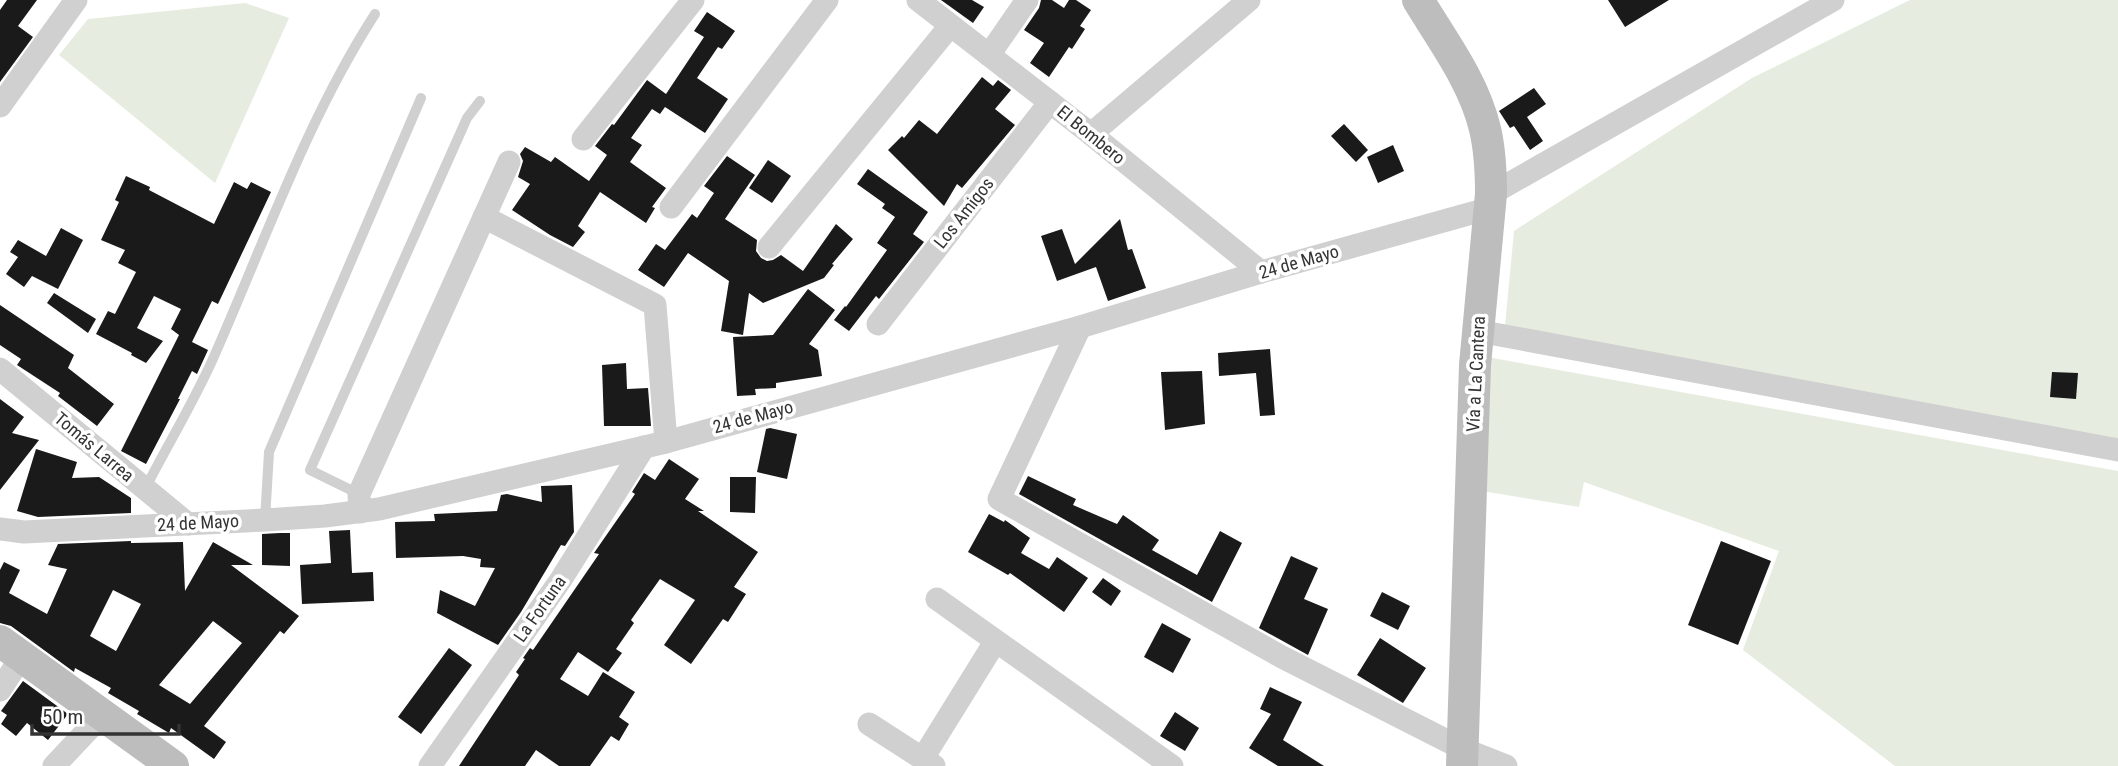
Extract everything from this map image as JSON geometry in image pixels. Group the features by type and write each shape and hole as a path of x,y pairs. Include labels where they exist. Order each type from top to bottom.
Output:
{"main road":[{"name":"Vía a La Cantera","path":"1418,0 1462,71 1479,108 1489,147 1491,201 1478,331 1463,758"},
{"path":"11,648 173,766"}],"street":[{"path":"0,106 76,0"},
{"path":"583,139 693,0"},
{"path":"671,207 827,0"},
{"name":"El Bombero","path":"918,0 1091,134 1261,272"},
{"path":"989,55 1027,0"},
{"path":"1091,134 1249,0"},
{"name":"24 de Mayo","path":"0,528 24,532 265,520 360,503 392,506 655,444 1080,327 1491,201 1833,0"},
{"path":"769,247 950,26"},
{"name":"Los Amigos","path":"878,324 1050,102"},
{"path":"360,503 509,162"},
{"path":"484,217 655,305 655,444"},
{"path":"1080,327 999,499 1463,758 1506,766"},
{"path":"1478,331 2118,450"},
{"name":"Tomás Larrea","path":"0,369 188,524"},
{"name":"La Fortuna","path":"430,766 655,444"},
{"path":"145,489 149,526"},
{"path":"0,534 24,532"},
{"path":"937,599 1172,766"},
{"path":"869,724 928,762 995,642"},
{"path":"0,690 11,648"},
{"path":"54,766 103,714"}],"lane":[{"path":"145,489 210,364 303,148 355,44 375,13"},
{"path":"265,520 270,452 422,98"},
{"path":"360,503 310,470 467,118 480,101"}],"shaded area":[{"path":"1910,0 2118,0 2118,439 1505,326 1514,231 1752,78"},
{"path":"245,3 289,18 215,183 59,55 88,19"},
{"path":"1487,357 2118,471 2118,766 1895,766 1743,650 1779,551 1584,482 1579,507 1482,491"}],"building":[{"path":"7,0 37,0 18,26 33,37 0,82 0,10"},
{"path":"941,0 972,0 984,7 973,23"},
{"path":"1041,0 1052,0 1064,8 1069,0 1076,0 1091,10 1080,26 1085,29 1049,77 1030,63 1044,43 1024,30 1039,8"},
{"path":"1608,0 1669,0 1625,27"},
{"path":"707,12 735,31 722,49 718,47 697,78 728,99 705,133 665,107 660,114 652,109 631,138 642,145 630,162 666,188 652,207 655,208 646,223 600,192 578,226 585,232 573,247 512,210 530,184 518,177 523,161 520,154 525,147 551,162 555,157 589,181 607,155 595,146 647,80 666,94 704,37 694,31"},
{"path":"982,77 993,86 998,80 1011,90 995,109 1015,125 962,188 957,184 944,206 888,150 902,136 904,138 919,120 937,134"},
{"path":"1534,88 1546,104 1527,117 1543,141 1530,150 1514,126 1510,128 1499,111"},
{"path":"1344,124 1368,150 1356,162 1331,136"},
{"path":"1393,145 1404,171 1378,183 1367,157"},
{"path":"727,156 755,175 725,219 757,240 756,251 761,258 767,261 781,255 803,271 836,224 853,239 824,278 763,303 749,293 743,335 721,331 729,281 688,253 664,287 638,270 656,244 665,250 692,214 697,218 714,193 704,186"},
{"path":"768,160 791,176 772,203 749,188"},
{"path":"868,169 928,212 913,234 924,242 879,299 876,296 849,331 834,320 887,250 877,243 895,217 882,208 885,204 857,184"},
{"path":"126,176 214,224 234,182 247,189 251,182 271,192 218,304 212,301 192,342 208,350 197,374 192,371 146,464 121,451 179,335 171,329 181,309 154,296 137,328 163,341 146,363 96,334 108,311 115,314 136,272 118,263 125,250 101,240 119,202 115,200"},
{"path":"1120,219 1128,250 1132,249 1146,288 1108,301 1096,267 1057,281 1041,236 1062,229 1075,264"},
{"path":"61,228 83,240 58,289 32,276 24,287 6,274 18,257 10,252 18,240 46,256"},
{"path":"808,289 835,310 809,344 818,350 822,376 776,383 776,388 755,389 756,395 737,396 733,337 773,335"},
{"path":"54,293 96,319 88,333 47,303"},
{"path":"0,305 74,355 68,368 114,404 97,426 58,396 60,393 17,365 21,359 0,345"},
{"path":"1270,349 1275,415 1260,416 1256,373 1219,376 1218,353"},
{"path":"626,363 627,389 648,388 651,426 604,426 602,365"},
{"path":"1202,371 1205,424 1165,430 1161,372"},
{"path":"2052,372 2078,373 2076,399 2050,397"},
{"path":"0,399 24,417 12,433 39,440 0,490"},
{"path":"766,429 797,434 787,479 757,472"},
{"path":"36,449 77,462 72,478 99,477 131,498 131,513 38,517 17,511"},
{"path":"669,459 699,479 685,499 758,552 734,587 746,594 728,622 723,619 691,664 664,645 695,600 660,579 631,620 634,623 616,649 622,653 608,672 578,652 560,679 588,696 603,672 635,692 619,717 629,724 619,741 611,736 590,766 559,766 536,750 525,766 459,766 519,675 516,672 525,659 523,658 530,648 533,650 599,554 594,553 635,494 632,492 644,473 655,480"},
{"path":"1028,476 1076,499 1073,505 1117,524 1123,515 1159,540 1152,550 1197,575 1220,531 1242,543 1212,602 1019,494"},
{"path":"730,477 756,477 755,513 730,512"},
{"path":"572,485 574,532 565,546 561,545 498,645 437,613 440,590 475,606 495,568 480,567 481,559 463,556 396,558 395,522 435,521 434,514 497,511 501,495 507,494 542,502 541,486"},
{"path":"989,514 1004,522 1005,520 1030,538 1021,553 1049,569 1057,557 1088,578 1064,612 1010,573 1008,575 968,552"},
{"path":"350,530 352,573 373,572 374,601 302,604 300,565 331,563 329,531"},
{"path":"290,533 290,566 262,565 262,534"},
{"path":"1721,541 1771,561 1738,645 1688,625"},
{"path":"183,542 185,591 213,542 253,565 231,565 299,616 284,634 280,631 204,726 226,742 214,759 171,728 169,733 137,714 139,711 108,693 111,688 75,668 74,672 11,626 0,623 0,570 4,562 20,570 9,593 47,614 67,569 48,565 58,544","holes":["113,590 141,604 116,651 90,636","213,621 242,643 190,704 159,685"]},
{"path":"1291,556 1318,568 1304,599 1328,609 1308,655 1259,628"},
{"path":"1103,578 1121,591 1111,606 1092,592"},
{"path":"1382,592 1410,606 1398,630 1370,616"},
{"path":"1162,623 1191,639 1173,673 1144,657"},
{"path":"1380,638 1426,668 1403,703 1357,675"},
{"path":"449,648 472,665 421,734 398,717"},
{"path":"23,681 68,714 48,740 27,723 16,736 1,724 7,715 1,711"},
{"path":"1270,687 1302,702 1283,740 1324,766 1278,766 1249,748 1271,714 1260,709"},
{"path":"1175,712 1199,728 1185,751 1160,736"}]}
